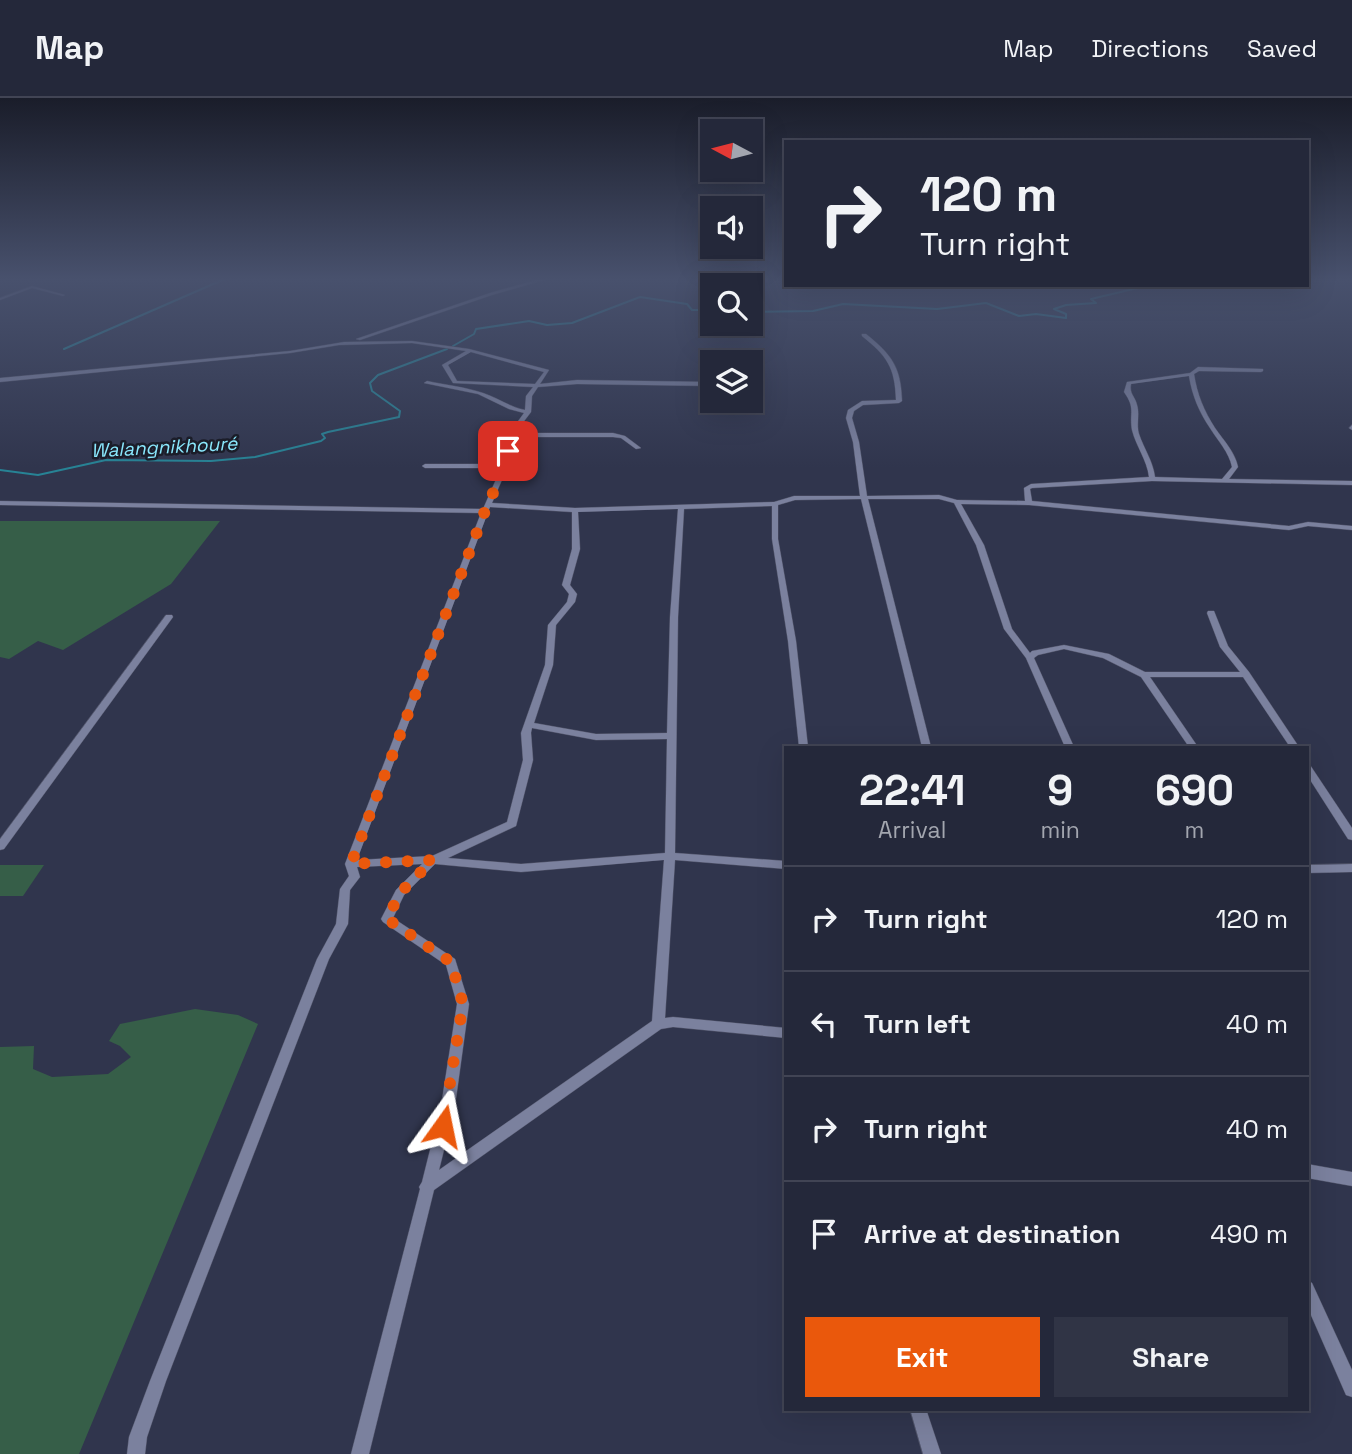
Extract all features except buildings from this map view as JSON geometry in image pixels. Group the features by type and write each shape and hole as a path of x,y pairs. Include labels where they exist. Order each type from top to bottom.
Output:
{"street":[{"path":"340,344 348,341"},
{"path":"871,341 891,358 899,374 899,401 862,403 851,410 849,418 856,442 864,498 928,746"},
{"path":"0,380 290,352 340,344 412,342 470,350 547,371 529,396 528,412 511,435 505,466 486,508 351,864 355,877 345,889 342,923 323,959 158,1381 138,1437 136,1454"},
{"path":"470,350 445,365 455,382 500,382 536,386 577,382 700,384"},
{"path":"1152,479 1152,465 1135,431 1137,408 1127,392 1129,383 1191,374 1198,369 1261,370"},
{"path":"1191,374 1198,403 1233,457 1235,467 1224,479"},
{"path":"427,383 471,391 490,397 507,409 528,412"},
{"path":"511,435 613,435 638,448"},
{"path":"425,466 505,466"},
{"path":"1029,503 1027,488 1031,486 1152,479 1352,483"},
{"path":"0,503 575,510 775,504 794,498 939,497 957,502 1029,503 1289,528 1308,524 1352,528"},
{"path":"957,502 980,545 1010,633 1030,659 1069,746"},
{"path":"775,504 775,539 792,641 803,746"},
{"path":"658,1024 670,856 674,617 681,506"},
{"path":"360,1454 448,1106 463,1004 451,962 387,919 400,893 433,860 512,824 528,760 526,740 529,725 549,665 552,625 573,594 566,585 576,549 575,510"},
{"path":"1211,613 1224,647 1246,674 1293,746"},
{"path":"0,846 169,617"},
{"path":"1030,659 1035,653 1064,647 1106,656 1144,675 1246,674"},
{"path":"1144,675 1192,746"},
{"path":"529,725 596,737 672,736"},
{"path":"1309,771 1352,836"},
{"path":"351,864 433,860 521,867 670,856 784,865"},
{"path":"1309,869 1352,868"},
{"path":"426,1188 658,1024 673,1022 784,1033"},
{"path":"1309,1171 1352,1179"},
{"path":"1309,1292 1352,1389"},
{"path":"919,1411 932,1454"}],"green space":[{"path":"0,521 220,521 171,584 63,650 38,641 9,659 0,657"},
{"path":"0,865 44,865 23,896 0,896"},
{"path":"195,1009 238,1015 258,1024 79,1454 0,1454 0,1047 34,1046 33,1069 52,1077 108,1074 131,1057 120,1046 109,1041 120,1024"}],"waterway":[{"path":"64,349 82,341"},
{"name":"Walangnikhouré","path":"453,346 461,341"},
{"name":"Walangnikhouré","path":"0,470 38,475 106,460 211,461 255,457 321,441 325,438 322,434 328,432 399,417 400,411 372,391 370,383 378,375 447,349"}],"route":[{"path":"443,1126 463,1004 451,962 387,919 400,893 433,860 351,864 485,511 505,466 508,451"}]}
